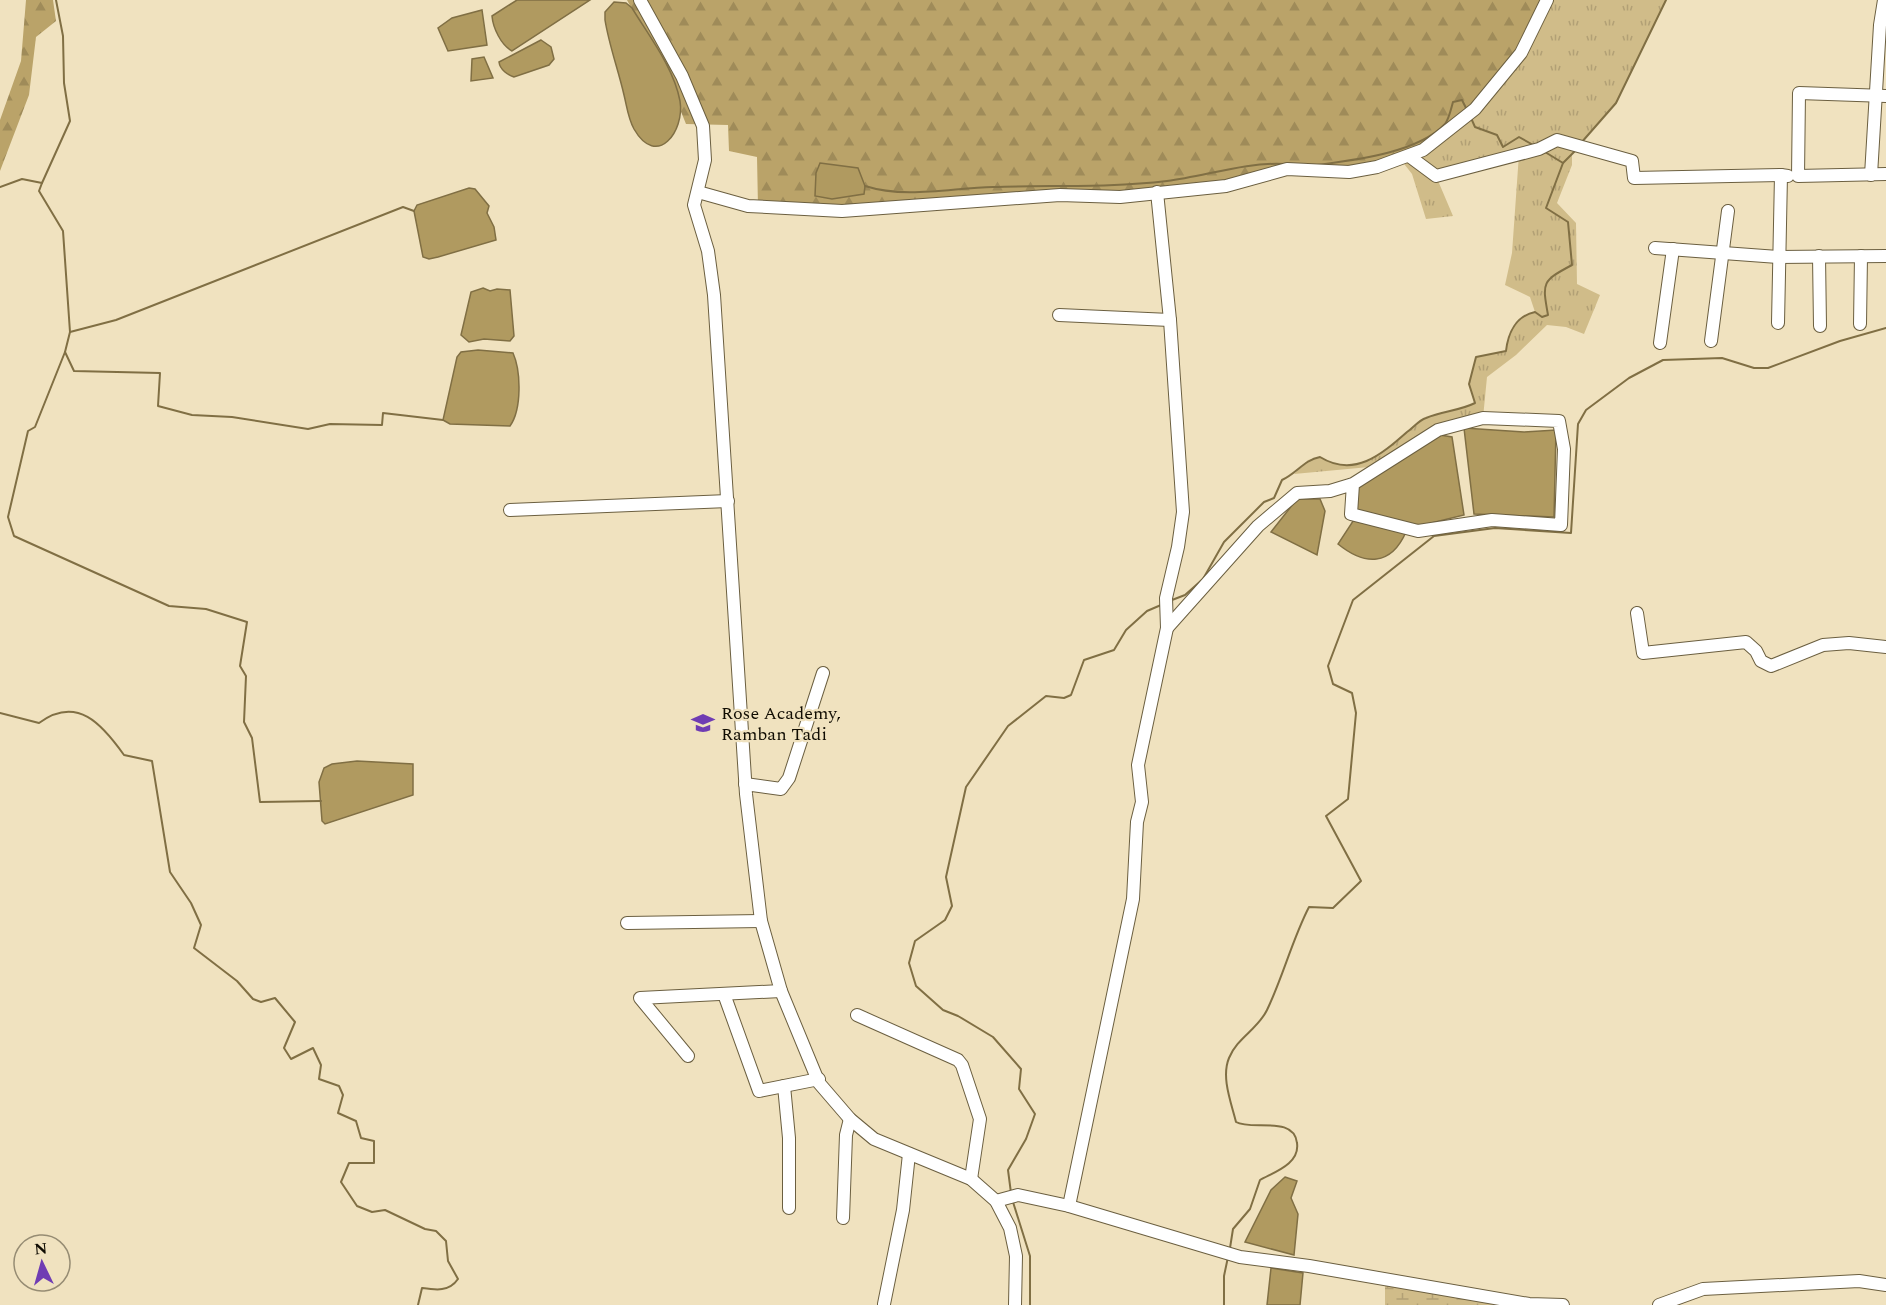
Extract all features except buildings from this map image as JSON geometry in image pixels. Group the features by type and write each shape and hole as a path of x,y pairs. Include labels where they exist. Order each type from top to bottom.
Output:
{"street":[{"path":"640,0 682,76 703,126 706,147 694,205 708,251 712,284 745,784 761,921 782,991 819,1080 850,1119 874,1139 971,1179 1000,1200 1010,1228 1016,1256 1015,1305"},
{"path":"698,192 748,206 842,211 1060,195 1120,197 1226,186 1287,169 1349,172 1377,167 1423,150 1462,122 1521,53 1547,0"},
{"path":"1871,176 1881,96 1884,0"},
{"path":"1798,176 1799,93 1881,96"},
{"path":"1409,156 1436,176 1539,149 1557,140 1632,161 1634,178 1886,174"},
{"path":"1778,323 1781,176"},
{"path":"1069,1206 1133,899 1137,822 1142,802 1138,765 1167,628 1165,604 1179,547 1183,512 1170,320 1157,192"},
{"path":"1711,341 1728,211"},
{"path":"1655,248 1778,257 1886,256"},
{"path":"1660,343 1673,249"},
{"path":"1819,256 1820,326"},
{"path":"1860,324 1861,256"},
{"path":"1059,315 1170,320"},
{"path":"1167,628 1257,526 1298,493 1330,491 1353,484 1438,430 1483,418 1559,421 1564,449 1561,525 1492,520 1418,531 1351,514 1353,484"},
{"path":"510,510 728,501"},
{"path":"1638,613 1643,653 1746,642 1756,651 1761,661 1771,666 1822,645 1849,643 1886,647"},
{"path":"745,784 781,789 789,778 823,673"},
{"path":"627,924 761,921"},
{"path":"688,1056 640,998 782,991"},
{"path":"724,994 759,1091 819,1080"},
{"path":"857,1015 897,1030 958,1060 962,1065 980,1119 971,1179"},
{"path":"784,1086 789,1138 789,1208"},
{"path":"843,1218 846,1136 850,1119"},
{"path":"884,1304 903,1210 909,1154"},
{"path":"1000,1200 1018,1195 1069,1206 1212,1251 1240,1257 1308,1266 1529,1304 1563,1305"},
{"path":"1659,1305 1703,1289 1858,1281 1886,1285"}],"green space":[{"path":"26,0 53,0 56,21 36,37 29,95 0,171 0,120 21,61"},
{"path":"627,0 1547,0 1503,76 1423,150 1377,167 1287,169 1226,186 886,208 758,207 757,157 729,151 728,125 686,124 663,67"},
{"path":"1547,0 1666,0 1616,103 1572,154 1572,165 1557,203 1576,223 1577,284 1600,295 1584,334 1566,327 1547,325 1516,355 1487,377 1483,418 1438,430 1380,466 1294,474 1308,460 1320,457 1345,465 1366,461 1387,448 1425,418 1475,403 1469,384 1476,357 1506,351 1514,326 1523,317 1535,312 1530,297 1505,285 1512,253 1519,154 1436,176 1453,216 1426,219 1412,174 1401,160"},
{"path":"1385,1280 1529,1305 1385,1305"}],"shaded area":[{"path":"517,0 590,0 512,51 498,36 492,16"},
{"path":"614,2 626,3 632,8 660,53 677,89 680,101 678,124 674,134 660,146 652,146 643,141 629,117 605,20 605,12"},
{"path":"482,10 487,45 448,51 438,28 452,18"},
{"path":"541,40 551,47 554,59 549,65 514,77 501,67 499,62"},
{"path":"484,57 493,78 471,81 472,59"},
{"path":"820,163 858,168 865,186 864,194 832,199 815,196 816,173"},
{"path":"469,188 475,189 489,206 487,213 494,227 496,240 438,257 429,259 423,257 414,211 417,205"},
{"path":"483,288 490,291 510,290 514,336 510,341 484,339 469,342 461,335 471,292"},
{"path":"478,350 513,353 518,370 519,390 517,410 510,426 450,424 443,420 457,357 461,352"},
{"path":"1464,428 1524,432 1556,430 1554,517 1474,514"},
{"path":"1440,435 1452,437 1464,515 1419,526 1356,511 1356,488"},
{"path":"1297,499 1320,499 1325,511 1317,555 1271,532"},
{"path":"1355,518 1406,532 1400,543 1385,557 1367,559 1338,544"},
{"path":"357,761 413,764 413,795 325,824 322,821 319,782 324,768 332,764"},
{"path":"1285,1177 1297,1181 1291,1198 1298,1214 1294,1255 1245,1242 1271,1190"},
{"path":"1271,1268 1303,1273 1300,1305 1267,1305"}],"waterway":[{"path":"0,187 22,179 42,183 70,121 64,83 63,36 56,0"},
{"path":"1581,143 1616,103 1666,0"},
{"path":"1317,165 1385,154 1419,142 1445,124 1453,102 1462,100 1467,110"},
{"path":"1471,118 1475,127 1497,135 1503,147 1519,137 1535,146"},
{"path":"1545,152 1563,163 1576,150"},
{"path":"1172,600 1185,595 1203,579 1224,542 1264,502 1274,498 1282,480 1305,464 1320,457 1332,463 1344,465 1366,461 1387,449 1423,419 1475,403 1469,384 1476,357 1506,351 1514,326 1528,314 1535,312 1542,317 1548,315 1546,284 1555,275 1572,265 1568,222 1546,208 1563,163"},
{"path":"865,186 896,192 929,192 993,187 1124,185 1182,179 1255,165 1284,164"},
{"path":"42,183 39,191 63,231 70,332 65,352 74,371 160,373 158,406 192,415 232,417 308,429 330,424 382,425 383,413 443,420"},
{"path":"70,332 116,320 403,207 414,211"},
{"path":"1230,1248 1233,1229 1250,1209 1260,1180 1290,1162 1297,1150 1297,1143 1294,1134 1280,1126 1236,1122 1226,1081 1229,1058 1267,1010 1309,907 1333,908 1361,881 1326,816 1348,799 1356,713 1352,693 1333,684 1328,666 1353,600 1434,536 1495,528 1571,533 1578,424 1586,410 1629,378 1663,360 1722,358 1754,368 1768,368 1840,341 1886,328"},
{"path":"65,352 35,427 28,431 8,517 14,536 169,606 206,609 247,622 240,666 246,676 244,722 252,738 260,802 321,801"},
{"path":"1011,1193 1008,1170 1026,1139 1035,1114 1019,1089 1021,1069 993,1037 958,1016 943,1010 916,986 909,963 915,941 945,920 952,906 946,877 966,787 1008,726 1046,696 1064,698 1071,695 1084,660 1114,650 1126,630 1147,611 1161,605"},
{"path":"0,713 39,723 53,715 65,712 77,713 97,724 124,755 152,761 170,872 191,903 201,925 194,948 237,981 253,999 261,1002 275,998 295,1022 284,1048 291,1059 313,1048 321,1065 319,1079 339,1086 343,1095 338,1113 356,1121 361,1138 374,1141 374,1163 349,1163 341,1182 357,1206 372,1212 385,1210 425,1229 436,1231 446,1241 448,1261 458,1279 446,1288 422,1288 418,1305"},
{"path":"1013,1202 1030,1256 1030,1305"},
{"path":"1224,1305 1224,1276 1228,1257"}],"place":[{"name":"Rose Academy, Ramban Tadi","path":"703,723"}]}
